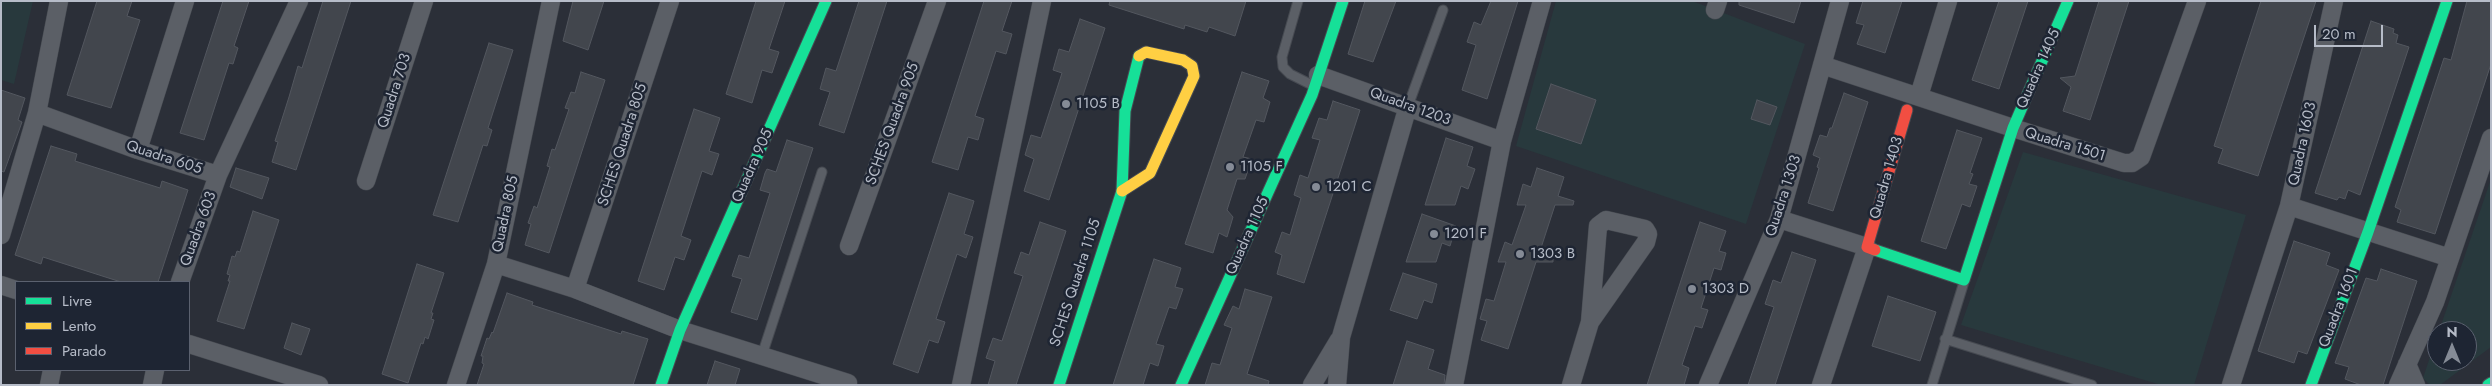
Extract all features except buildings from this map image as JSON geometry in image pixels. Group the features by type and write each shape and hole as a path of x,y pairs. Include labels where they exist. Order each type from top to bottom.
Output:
{"street":[{"path":"1,235 37,113 60,1"},
{"path":"138,150 185,1"},
{"name":"Quadra 605","path":"37,113 138,150 218,175 299,1"},
{"name":"Quadra 703","path":"366,181 424,1"},
{"name":"Quadra 805","path":"551,1 496,264 575,290 680,330"},
{"name":"SCHES Quadra 805","path":"575,290 670,1"},
{"name":"Quadra 905","path":"661,385 680,330 826,1"},
{"name":"SCHES Quadra 905","path":"849,246 937,1"},
{"path":"961,385 1042,1"},
{"name":"Quadra 1105","path":"1181,385 1317,80 1343,1"},
{"path":"1454,385 1502,141 1542,1"},
{"name":"Quadra 1303","path":"1708,385 1779,219 1840,1"},
{"path":"1919,96 1948,1"},
{"name":"Quadra 1405","path":"1822,65 2013,128 2068,1"},
{"name":"Quadra 1501","path":"1964,280 2013,128 2124,163 2137,161 2141,157 2196,1"},
{"name":"Quadra 1603","path":"2334,1 2289,206 2450,258"},
{"path":"2368,232 2447,1"},
{"name":"SCHES Quadra 1105","path":"1059,385 1122,190 1125,111 1139,55 1146,52 1183,60 1192,66 1194,76 1156,165 1150,173 1134,185 1122,190"},
{"name":"Quadra 1203","path":"1317,80 1408,106 1502,141"},
{"path":"1337,385 1340,337 1408,106"},
{"name":"Quadra 1403","path":"1867,247 1907,110"},
{"path":"2398,385 2435,302 2491,138"},
{"name":"Quadra 603","path":"180,281 218,175"},
{"path":"2230,385 2289,206"},
{"path":"1779,219 1964,280"},
{"path":"1571,385 1590,322 1599,223 1606,220 1645,229 1648,234 1646,242 1590,322"},
{"name":"Quadra 1601","path":"2311,385 2368,232"},
{"path":"1821,385 1867,247"},
{"path":"456,385 496,264"},
{"path":"1,285 15,290"},
{"path":"680,330 848,383"},
{"path":"1312,385 1340,337"},
{"path":"190,344 319,385"},
{"path":"2407,364 2416,385"},
{"path":"49,385 52,371"},
{"path":"152,385 155,371"}],"lane":[{"path":"1298,1 1282,57 1283,67 1290,74 1317,80"},
{"path":"1408,106 1443,10"},
{"path":"762,355 822,172"},
{"name":"Quadra 1501","path":"1932,385 1964,280"},
{"path":"1945,339 2092,385"}],"shaded area":[{"path":"1,1 33,1 14,84 1,80"},
{"path":"1556,1 1692,1 1805,44 1746,224 1516,146"},
{"path":"2023,152 2246,215 2194,385 2161,385 1961,325"},
{"path":"2491,179 2491,347 2477,357 2477,321 2442,321"},
{"path":"2427,366 2427,371 2459,371 2440,385 2430,385 2423,378"}],"traffic: fast":[{"path":"661,385 680,330 826,1"},
{"path":"1181,385 1312,95 1343,1"},
{"path":"1875,250 1964,280 2013,128 2068,1"},
{"path":"2311,385 2368,232 2447,1"},
{"path":"1059,385 1122,191 1125,111 1139,56"}],"traffic: slow":[{"path":"1122,191 1150,173 1194,76 1192,66 1183,60 1146,52 1139,56"}],"traffic: jam":[{"path":"1875,250 1867,247 1907,110"}],"place":[{"name":"1105 B","path":"1066,104"},
{"name":"1105 F","path":"1230,167"},
{"name":"1201 C","path":"1316,187"},
{"name":"1201 F","path":"1434,234"},
{"name":"1303 B","path":"1520,254"},
{"name":"1303 D","path":"1692,289"}]}
